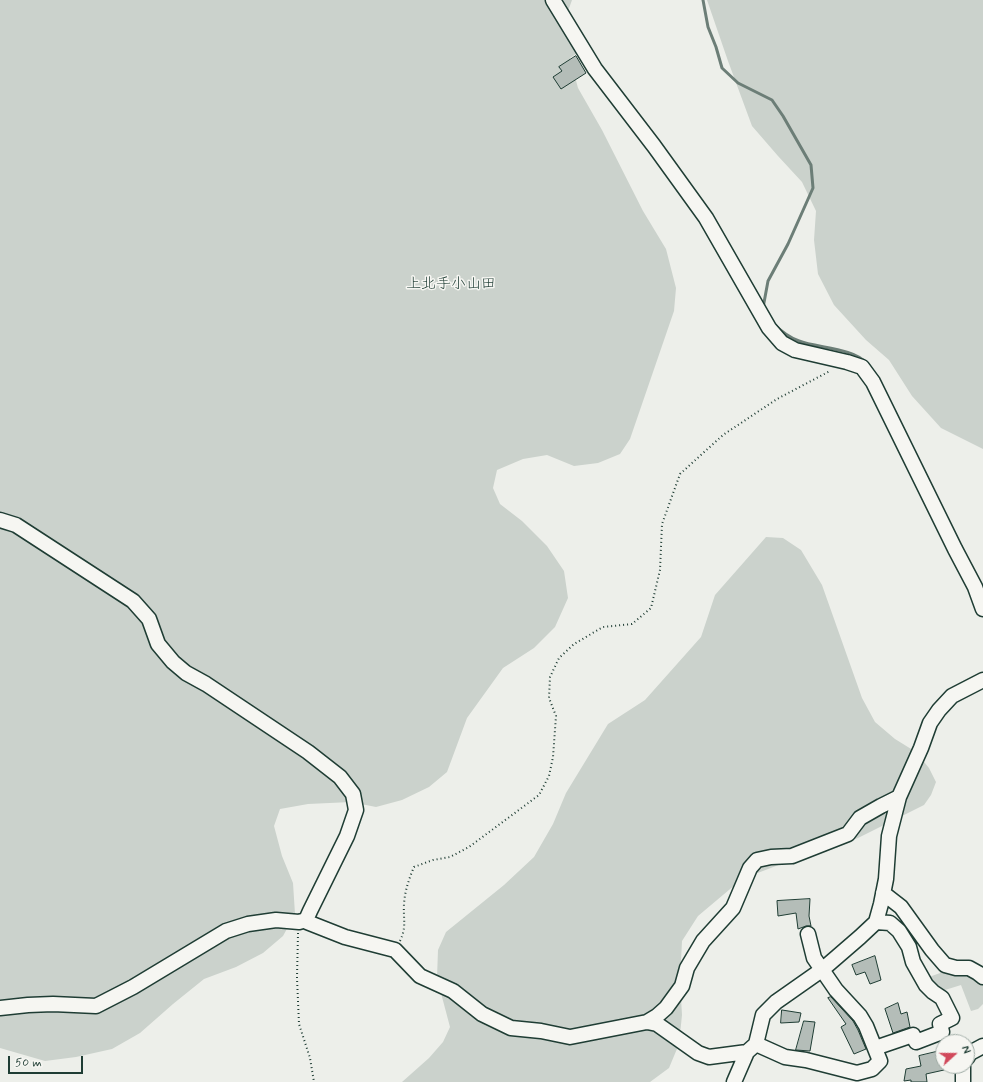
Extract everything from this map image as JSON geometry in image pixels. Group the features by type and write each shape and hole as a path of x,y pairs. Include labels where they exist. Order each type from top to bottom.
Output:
{"street":[{"path":"553,0 595,69 654,146 706,218 769,328 782,343 795,350 862,367 873,382 975,587 983,609"},
{"path":"0,520 16,525 133,601 149,619 158,644 173,662 186,673 206,684 308,752 340,777 353,794 356,810 347,836 306,921"},
{"path":"734,1082 752,1048 763,1015 776,1002 822,969 876,922 884,893 889,836 899,797 921,748 930,723 939,710 952,696 983,680"},
{"path":"0,1008 40,1005 96,1006 226,931 248,924 276,920 299,922 306,921 345,936 396,950 420,976 453,991 482,1014 511,1028 570,1037 647,1022 666,1008 682,986 687,968 702,941 732,908 750,868 757,860 771,857 792,856 848,834 860,818 899,797"},
{"path":"884,893 900,907 945,965 956,968 969,968 983,977"},
{"path":"874,1048 913,1035 916,1042 942,1032 940,1024 952,1018 942,998 932,992 926,984 913,962 909,947 900,931 890,923 876,922"},
{"path":"647,1022 657,1024 698,1053 709,1057 752,1048 858,1073 872,1069 880,1061 866,1026 860,1016 836,990 814,958 808,934"}],"path":[{"path":"396,950 404,932 404,905 407,884 414,867 433,860 450,857 469,847 539,795 549,776 553,757 556,716 549,698 550,677 559,658 574,644 603,627 632,624 651,608 660,570 662,524 680,474 723,435 777,399 847,362"},
{"path":"306,921 298,929 298,1009 299,1024 310,1058 314,1082"}],"shaded area":[{"path":"0,0 572,0 567,14 579,52 570,58 578,88 602,130 643,211 666,249 676,288 674,311 630,439 620,454 598,463 574,466 547,455 523,459 497,470 493,488 500,504 522,521 547,546 564,571 568,598 555,627 534,648 503,668 467,718 447,772 429,787 402,800 376,807 351,802 308,804 280,809 274,826 282,856 293,883 295,914 283,936 263,953 236,967 204,979 140,1033 112,1049 76,1057 45,1061 0,1048"},
{"path":"707,0 983,0 983,449 941,428 912,396 889,360 866,340 834,305 818,274 814,240 816,211 802,182 752,126"},
{"path":"766,537 783,538 801,550 822,585 862,698 875,722 895,739 916,752 929,768 936,782 931,795 924,805 858,838 789,861 742,879 698,916 682,941 680,981 682,1015 679,1044 669,1068 650,1082 402,1082 429,1058 443,1042 450,1027 437,978 438,950 446,932 504,885 534,857 553,824 566,793 608,724 645,700 701,637 715,595"},
{"path":"943,972 967,972 983,983 983,1004 978,1009 971,1011 961,985 945,990 934,987 929,977"}],"building":[{"path":"576,56 586,73 561,89 553,77 562,71 559,67"},
{"path":"810,899 809,916 811,926 798,929 796,913 778,916 777,901"},
{"path":"875,956 881,980 870,984 865,972 856,975 852,965"},
{"path":"831,997 853,1021 866,1049 854,1054 841,1027 846,1024 828,998"},
{"path":"898,1003 901,1014 907,1012 910,1027 893,1033 885,1009"},
{"path":"782,1010 801,1013 799,1022 781,1023"},
{"path":"804,1021 815,1022 810,1051 796,1050"},
{"path":"935,1052 935,1072 926,1074 927,1082 911,1082 911,1080 904,1081 906,1069 921,1066 919,1056"}],"waterway":[{"path":"703,0 708,27 722,68 738,83 772,100 783,116 811,165 813,188 788,244 768,281 763,308"},
{"path":"775,325 780,330 799,341 844,351 853,354 866,363"}],"district":[{"name":"上北手小山田","path":"451,285"}]}
